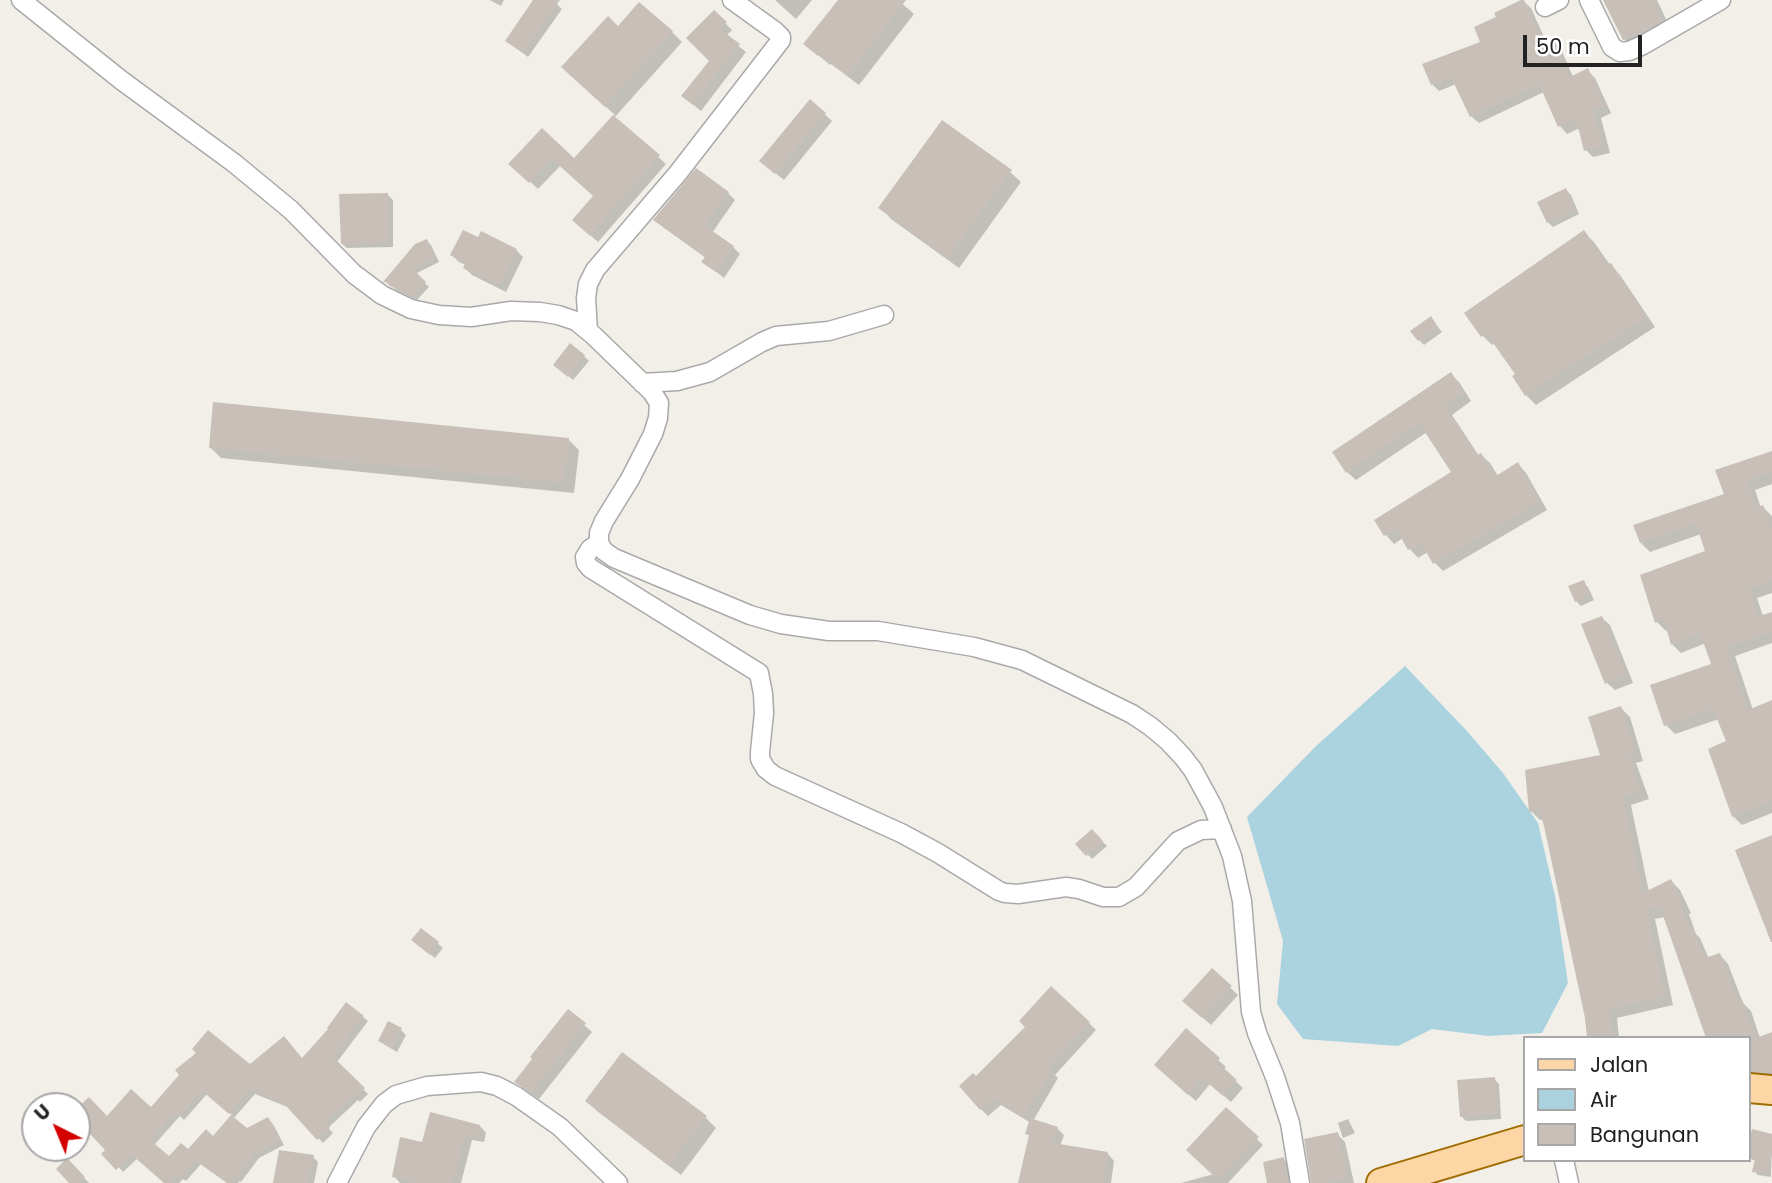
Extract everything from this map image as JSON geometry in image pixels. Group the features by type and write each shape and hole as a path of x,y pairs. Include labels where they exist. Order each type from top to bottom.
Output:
{"main road":[{"path":"1751,1088 1772,1090"},
{"path":"1381,1183 1524,1140"}],"street":[{"path":"21,0 121,80 234,163 291,210 354,274 382,295 411,309 439,315 471,317 511,311 540,312 576,321 588,331 659,403 653,434 599,533 599,543 604,551 626,564 750,615 781,624 829,631 878,631 997,652 1022,660 1132,714 1159,733 1193,770 1213,807 1232,856 1242,901 1251,1012 1290,1123 1300,1183"},
{"path":"588,331 586,298 588,284 595,270 678,173 781,40 775,31 732,0"},
{"path":"1589,0 1612,47 1620,52 1643,45 1721,0"},
{"path":"642,383 677,381 710,372 776,336 829,331 884,315"},
{"path":"599,543 590,549 585,557 590,568 759,673 764,705 760,759 766,769 775,776 938,853 999,891 1018,894 1066,887 1103,897 1119,897 1136,887 1178,841 1201,830 1222,830"},
{"path":"337,1183 366,1127 384,1104 396,1095 410,1090 461,1082 481,1082 497,1086 525,1102 560,1127 618,1183"},
{"path":"1564,1162 1569,1183"}],"water":[{"path":"1405,666 1503,773 1538,823 1555,896 1568,983 1542,1033 1488,1036 1432,1029 1398,1046 1303,1039 1277,1004 1283,941 1247,817 1315,747"}],"building":[{"path":"533,0 560,0 523,53 505,41"},
{"path":"838,0 906,0 848,76 803,44"},
{"path":"1524,0 1544,44 1554,39 1570,77 1588,68 1605,106 1594,111 1603,146 1584,151 1576,119 1558,127 1539,84 1470,117 1451,77 1431,85 1422,64 1480,42 1474,27 1496,17 1494,13"},
{"path":"1603,0 1653,0 1663,21 1623,40"},
{"path":"639,2 673,31 605,107 561,67 608,16 618,26"},
{"path":"714,10 727,22 720,29 740,44 693,105 681,96 709,61 686,38"},
{"path":"810,99 826,113 775,174 759,161"},
{"path":"613,115 660,155 590,236 572,220 593,196 552,159 529,183 508,164 542,128 574,158"},
{"path":"942,120 1012,170 948,258 878,208"},
{"path":"696,168 729,192 705,226 734,246 716,272 701,262 705,257 653,220"},
{"path":"1566,188 1574,210 1547,223 1537,202"},
{"path":"388,193 389,243 341,244 339,194"},
{"path":"463,230 478,237 481,231 517,249 499,286 463,268 465,263 450,255"},
{"path":"1584,230 1608,264 1611,263 1647,317 1525,396 1512,376 1515,374 1486,333 1481,337 1464,313"},
{"path":"427,239 436,258 413,269 426,282 413,297 383,282 415,244"},
{"path":"1431,316 1438,327 1418,341 1410,331"},
{"path":"570,343 585,355 568,377 553,365"},
{"path":"1451,372 1464,392 1445,406 1477,455 1481,453 1496,476 1518,462 1540,502 1433,564 1421,543 1408,550 1396,529 1384,536 1374,520 1451,472 1419,423 1346,473 1332,452"},
{"path":"213,402 569,438 564,483 209,448"},
{"path":"1772,451 1772,472 1747,481 1756,508 1763,505 1772,529 1772,581 1749,589 1759,616 1772,612 1772,632 1727,647 1748,710 1772,700 1772,801 1732,817 1708,749 1726,741 1713,709 1664,726 1650,685 1711,664 1700,633 1671,645 1664,620 1655,623 1640,575 1705,551 1696,524 1640,543 1633,525 1724,494 1715,470"},
{"path":"1584,580 1590,595 1575,602 1568,586"},
{"path":"1602,616 1627,675 1605,684 1581,624"},
{"path":"1621,706 1636,752 1629,755 1641,790 1623,797 1643,893 1671,879 1684,904 1681,905 1689,928 1692,927 1705,958 1720,953 1738,1002 1742,1000 1756,1038 1772,1032 1772,1073 1751,1072 1751,1039 1755,1038 1705,1036 1660,907 1647,911 1665,997 1609,1009 1613,1036 1587,1036 1544,826 1539,810 1529,812 1525,770 1600,755 1588,717"},
{"path":"1092,829 1103,841 1086,856 1075,844"},
{"path":"1772,835 1772,942 1771,942 1735,850"},
{"path":"421,928 439,942 430,955 411,940"},
{"path":"1212,968 1232,986 1202,1018 1182,1001"},
{"path":"1051,986 1090,1022 1048,1068 1052,1070 1024,1117 993,1099 980,1110 959,1086 973,1073 976,1076 1025,1027 1019,1021"},
{"path":"346,1002 364,1016 333,1057 365,1088 325,1122 330,1128 317,1140 287,1107 289,1106 249,1090 229,1114 202,1091 179,1117 174,1113 150,1140 169,1156 181,1143 188,1149 206,1129 213,1136 231,1115 247,1128 268,1117 281,1140 254,1154 230,1183 196,1161 181,1178 178,1175 171,1183 164,1183 132,1155 116,1170 101,1154 105,1150 91,1135 91,1099 107,1116 131,1089 151,1107 179,1075 175,1070 196,1053 192,1049 208,1030 250,1064 284,1036 302,1058"},
{"path":"568,1009 586,1023 532,1093 514,1082"},
{"path":"388,1021 402,1028 392,1048 378,1041"},
{"path":"1186,1028 1220,1058 1217,1062 1237,1080 1223,1096 1202,1078 1188,1095 1154,1065"},
{"path":"622,1052 707,1116 669,1166 585,1101"},
{"path":"1495,1077 1497,1114 1460,1117 1457,1080"},
{"path":"1226,1107 1259,1137 1221,1178 1216,1178 1186,1150"},
{"path":"430,1112 480,1125 478,1137 465,1135 453,1183 412,1183 413,1181 392,1177 400,1137 422,1142"},
{"path":"1030,1118 1058,1127 1053,1143 1108,1152 1103,1183 1018,1183 1029,1135 1025,1134"},
{"path":"1752,1129 1772,1134 1772,1155 1767,1173 1752,1172 1755,1159 1751,1158"},
{"path":"1338,1132 1348,1178 1311,1183 1304,1139"},
{"path":"279,1150 314,1155 308,1183 273,1183"},
{"path":"1284,1157 1288,1183 1267,1183 1263,1162"},
{"path":"63,1162 71,1162 85,1177 79,1183 69,1183 56,1169"}]}
